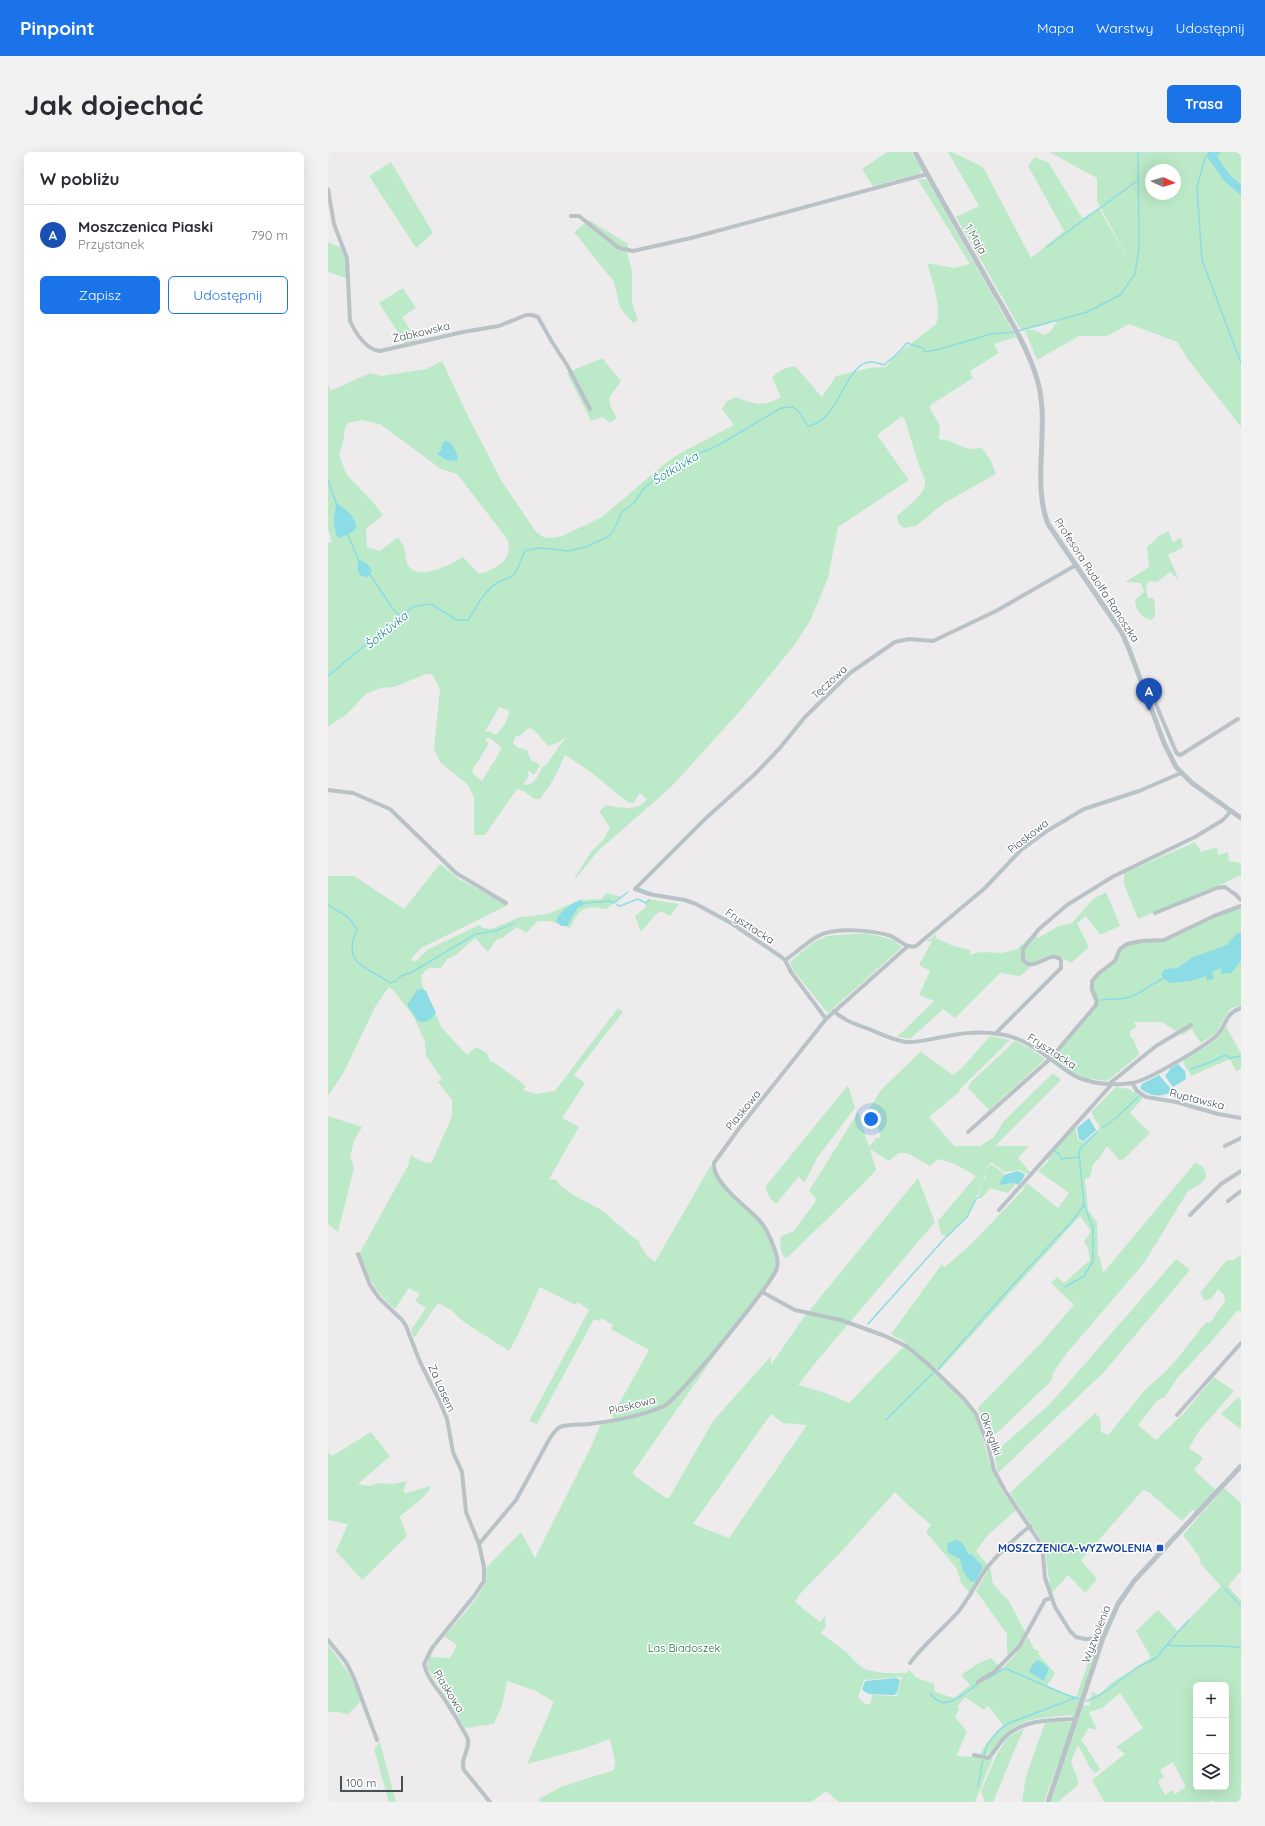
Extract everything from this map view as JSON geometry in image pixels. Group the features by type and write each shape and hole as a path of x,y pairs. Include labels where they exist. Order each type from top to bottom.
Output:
{"street":[{"name":"1 Maja","path":"915,152 1018,336"},
{"path":"571,216 579,216 619,248 633,251 691,238 927,174"},
{"name":"Żabkowska","path":"328,189 334,224 347,258 350,321 352,326 370,349 380,351 463,332 499,326 520,319 526,315 535,316 538,317 567,365 590,409"},
{"name":"Profesora Rudolfa Ranoszka","path":"1018,336 1035,372 1040,392 1042,496 1044,514 1051,530 1122,633 1170,758 1181,773 1241,818"},
{"name":"Tęczowa","path":"635,889 705,819 755,774 779,749 805,717 850,673 895,642 909,638 933,641 996,611 1076,565"},
{"name":"Profesora Rudolfa Ranoszka","path":"1146,693 1150,690 1176,752 1179,755 1238,719"},
{"name":"Piaskowa","path":"490,1802 464,1770 463,1764 467,1746 466,1737 443,1697 432,1682 424,1664 432,1648 464,1609 484,1580 485,1573 479,1544 516,1500 555,1431 562,1427 592,1424 641,1414 666,1405 720,1345 762,1292 777,1267 778,1259 775,1248 760,1221 727,1189 716,1173 714,1163 740,1127 826,1019 908,946 914,947 918,944 985,888 1021,850 1047,831 1084,809 1139,791 1181,773"},
{"path":"328,790 353,793 390,809 456,873 506,903"},
{"path":"995,1034 1061,968 1062,962 1056,957 1049,957 1035,965 1030,965 1026,963 1022,957 1023,949 1028,941 1049,920 1067,904 1114,876 1182,844 1213,827 1223,820 1231,811"},
{"path":"1155,913 1217,888 1226,888 1241,900"},
{"name":"Frysztacka","path":"635,889 648,894 691,902 736,926 785,960 791,972 826,1019"},
{"path":"968,1132 1050,1059 1095,1007 1097,1001 1092,989 1092,981 1115,961 1117,952 1120,949 1127,944 1141,941 1164,940 1214,916 1241,906"},
{"path":"785,960 819,936 837,932 880,933 908,946"},
{"name":"Frysztacka","path":"834,1011 845,1020 905,1042 923,1041 969,1032 995,1034 1017,1039 1034,1047 1075,1076 1110,1084 1132,1084 1155,1074 1209,1042 1219,1033 1229,1014 1241,1008"},
{"path":"998,1210 1110,1084 1156,1046 1191,1025"},
{"name":"Ruptawska","path":"1132,1084 1137,1091 1146,1097 1176,1102 1202,1110 1241,1118"},
{"path":"1225,1146 1241,1138"},
{"path":"1190,1215 1221,1184 1241,1171"},
{"path":"1228,1201 1241,1191"},
{"name":"Za Lasem","path":"358,1254 370,1285 379,1298 402,1320 406,1326 420,1362 432,1382 445,1413 453,1452 462,1472 466,1512 479,1544"},
{"name":"Okręgliki","path":"762,1292 795,1310 841,1320 888,1337 906,1346 973,1409 985,1436 994,1470 1004,1489 1030,1526 1041,1545 1046,1578 1051,1598 1064,1621 1074,1636 1086,1639 1103,1638"},
{"path":"1178,1415 1241,1344"},
{"name":"Wyzwolenia","path":"1048,1802 1103,1638 1118,1604 1128,1589 1241,1466"},
{"path":"910,1663 920,1649 958,1612 970,1596 987,1568 1000,1552 1030,1526"},
{"path":"978,1682 994,1672 1019,1647 1045,1600 1051,1598"},
{"path":"328,1640 346,1662 354,1678 377,1740"},
{"path":"974,1755 988,1758 995,1752 1005,1737 1026,1724 1076,1719"}],"green space":[{"path":"887,152 911,152 922,170 919,174 873,186 862,169"},
{"path":"948,152 952,152 983,167 1031,258 1064,231 1028,166 1035,157 1049,163 1082,218 1099,208 1133,268 1097,201 1097,178 1049,152 1241,152 1241,427 1187,358 1177,342 1129,324 1107,336 1079,336 1037,360 1025,330 1034,330 1045,335 1051,331 1057,321 1069,317 1021,330 956,217 979,206"},
{"path":"391,162 433,233 416,248 369,176"},
{"path":"918,180 927,180 1016,337 994,344 999,353 970,371 973,378 929,406 940,426 939,439 950,441 968,449 982,448 991,461 996,474 944,503 916,526 904,528 899,524 897,516 923,491 925,479 919,466 905,420 902,416 877,435 909,480 838,527 828,578 810,621 793,647 740,711 671,787 598,851 575,879 591,852 603,840 610,828 599,811 606,805 622,808 633,808 638,806 647,799 640,793 633,803 629,803 588,770 565,755 553,780 540,799 534,799 524,791 517,789 485,835 474,835 474,797 468,785 440,762 434,749 440,689 432,674 426,674 394,687 381,688 366,694 347,714 328,727 328,543 332,542 328,529 328,384 330,391 370,373 381,376 426,369 442,361 501,480 536,532 543,537 551,538 562,536 602,517 668,461 734,425 722,409 726,402 735,397 753,403 763,404 769,403 781,397 772,378 780,371 790,367 796,367 822,397 836,376 869,368 886,367 895,356 936,324 938,317 937,302 934,285 927,263 954,268 970,264","holes":["362,420 380,424 441,469 457,474 508,540 509,546 505,559 494,568 482,573 478,573 463,557 442,568 426,572 418,572 411,569 407,563 404,547 398,537 380,551 367,547 366,529 383,515 347,475 339,453 343,443 345,428 348,423","446,441 449,442 453,446 457,461 446,460 437,454","337,503 350,513 335,529 334,512","499,707 510,711 505,724 496,735 489,731 485,732","529,728 534,730 548,746 565,738 546,765 543,766 536,779 527,785 523,784 529,776 527,770 534,775 540,765 531,760 527,750 517,747 513,743 515,737 521,735","487,738 490,738 502,748 482,781 475,776 472,771 489,743 485,740"]},
{"path":"589,220 628,244 627,252 632,271 632,303 638,320 633,323 620,308 614,282 574,232"},
{"path":"328,242 342,248 346,258 346,278 328,272"},
{"path":"403,288 416,308 402,317 417,340 405,343 379,303"},
{"path":"602,358 621,381 609,398 611,408 617,418 610,423 603,417 591,421 567,373"},
{"path":"1168,531 1173,542 1181,538 1183,547 1168,555 1179,580 1170,572 1157,582 1148,581 1146,590 1148,598 1153,598 1155,603 1155,616 1151,620 1142,615 1135,603 1135,600 1144,592 1141,583 1125,582 1149,567 1147,547 1157,537"},
{"path":"1195,842 1201,852 1217,847 1218,855 1228,852 1229,861 1241,863 1241,877 1238,876 1225,883 1138,919 1124,884 1124,873"},
{"name":"Las Biadoszek","path":"440,864 459,879 508,905 421,948 411,959 415,962 427,950 479,925 483,928 491,929 520,917 548,914 579,900 602,899 606,893 622,897 606,909 592,907 583,910 577,916 570,928 550,921 538,921 526,933 517,927 502,938 496,940 488,952 475,938 456,955 447,959 441,968 429,968 425,971 422,975 421,983 429,999 431,1011 437,1016 441,1027 467,1055 476,1047 487,1053 490,1061 495,1063 526,1086 523,1090 536,1094 555,1091 618,1008 623,1012 574,1075 585,1083 562,1118 579,1127 549,1179 556,1180 572,1194 604,1212 640,1242 639,1243 647,1256 655,1262 711,1165 742,1205 760,1221 773,1245 778,1263 772,1277 760,1291 633,1472 635,1476 666,1498 669,1498 713,1421 771,1356 771,1365 804,1317 918,1178 935,1222 798,1385 826,1393 849,1403 907,1343 891,1334 942,1264 944,1268 970,1245 1024,1189 1023,1188 1027,1183 1058,1208 1069,1193 1038,1171 1049,1161 1047,1158 1075,1127 1078,1140 1084,1142 1100,1128 1091,1112 1116,1087 1129,1089 1143,1098 1130,1113 1150,1133 1124,1159 1119,1160 1107,1146 1098,1160 1093,1164 1090,1177 1085,1179 1088,1210 1097,1222 1098,1257 1100,1257 1103,1273 1195,1163 1204,1168 1206,1178 1199,1185 1188,1191 1144,1263 1067,1353 1054,1371 1051,1381 997,1433 988,1434 978,1408 1041,1343 1074,1305 1051,1283 1057,1277 1064,1283 1090,1260 1088,1248 1084,1242 1091,1231 1080,1216 939,1371 932,1365 932,1371 976,1414 989,1461 1001,1489 1016,1510 987,1536 976,1551 988,1565 971,1595 961,1583 957,1569 926,1532 931,1525 895,1492 839,1554 799,1595 795,1602 820,1622 825,1616 826,1627 821,1633 867,1670 883,1673 906,1673 909,1670 917,1678 934,1684 935,1692 954,1698 970,1685 961,1675 977,1664 991,1658 1002,1669 1016,1654 1028,1637 1034,1649 1040,1652 1038,1654 1055,1673 1047,1686 1076,1698 1094,1645 1091,1642 1099,1642 1074,1718 1070,1715 1040,1718 1026,1722 1012,1729 993,1751 983,1756 980,1754 986,1744 1003,1725 988,1706 984,1710 965,1697 957,1707 959,1710 955,1717 967,1732 956,1756 993,1758 975,1802 839,1802 826,1791 811,1802 539,1802 540,1798 563,1786 614,1770 615,1761 610,1739 583,1749 527,1764 554,1702 536,1691 507,1681 502,1705 494,1724 465,1728 427,1667 429,1657 450,1658 457,1645 444,1636 478,1596 486,1581 486,1568 521,1532 535,1558 592,1445 600,1425 615,1421 612,1416 649,1350 611,1329 613,1325 601,1318 599,1321 594,1319 537,1424 529,1421 589,1310 578,1302 576,1305 540,1287 509,1351 464,1322 451,1310 438,1303 414,1338 411,1330 426,1308 415,1301 420,1294 409,1288 395,1309 377,1290 369,1277 359,1254 410,1162 408,1161 412,1154 413,1157 426,1163 432,1162 452,1116 452,1100 438,1082 442,1079 426,1056 425,1042 414,1017 394,991 389,987 375,1007 344,1072 328,1096 328,876 354,876 404,909","holes":["771,1414 783,1423 807,1425 729,1538 693,1524","903,1677 901,1679 897,1696 872,1695 871,1703 866,1705 858,1697 864,1680"]},
{"path":"1106,892 1120,926 1100,935 1086,916 1077,923 1089,947 1071,963 1058,956 1049,955 1040,959 1020,976 1000,973 955,1018 943,1009 910,1039 897,1037 934,1001 919,995 930,971 919,965 932,941 926,942 936,934 936,938 951,945 970,950 970,955 982,952 1002,953 1016,950 1034,933 1038,938 1059,926 1072,923 1093,899"},
{"path":"648,899 679,904 670,916 661,911 656,914 641,932 635,916 646,907 645,904"},
{"path":"1241,908 1241,1005 1230,1009 1216,1033 1201,1043 1192,1029 1182,1035 1162,1022 1134,1022 1137,1027 1130,1031 1130,1036 1133,1039 1139,1055 1107,1081 1085,1078 1072,1072 1052,1058 1095,1004 1089,989 1091,980 1113,960 1118,949 1137,940 1145,939 1162,942 1209,920"},
{"path":"866,933 893,940 902,947 828,1013 793,970 790,962 814,942 827,936"},
{"path":"1226,1026 1241,1054 1241,1069 1236,1071 1230,1059 1191,1076 1182,1060 1213,1042"},
{"path":"990,1036 1010,1040 962,1087 958,1093 929,1117 954,1146 980,1146 993,1138 1004,1121 1053,1073 1061,1080 995,1146 1029,1146 1018,1158 1030,1172 1028,1174 1019,1170 1005,1172 991,1162 982,1173 991,1164 1003,1172 1004,1175 1000,1185 1014,1183 1015,1185 1008,1193 990,1188 981,1199 978,1195 982,1184 968,1215 948,1237 941,1234 938,1221 976,1176 955,1164 938,1159 930,1166 907,1153 899,1153 889,1161 870,1149 876,1170 789,1256 785,1258 782,1253 780,1245 781,1236 794,1231 815,1202 816,1198 809,1191 858,1112 869,1147 876,1138 881,1137 876,1123 868,1131 866,1114 881,1090 922,1050 921,1052 953,1075 962,1068"},
{"path":"1015,1041 1031,1049 1045,1059 989,1110 968,1088 970,1083"},
{"path":"848,1085 855,1108 817,1158 805,1182 801,1180 799,1176 776,1204 769,1196 766,1186"},
{"path":"328,1116 362,1127 354,1141 350,1157 354,1168 338,1232 328,1224"},
{"path":"1241,1254 1241,1312 1238,1310 1178,1377 1165,1397 1158,1400 1138,1425 1156,1440 1184,1413 1214,1377 1234,1391 1199,1431 1189,1448 1203,1458 1194,1470 1216,1490 1196,1512 1192,1510 1182,1521 1150,1493 1143,1490 1081,1560 1097,1579 1085,1593 1068,1575 1051,1594 1044,1544 1010,1493 1095,1413 1100,1418 1101,1432 1108,1435 1146,1389 1177,1359 1206,1322 1210,1323 1225,1301 1224,1295 1218,1289 1212,1298 1205,1301 1200,1293 1227,1260 1234,1260"},
{"path":"1176,1259 1190,1270 1104,1372 998,1473 994,1453 1049,1405"},
{"path":"1238,1397 1241,1399 1241,1429 1221,1414"},
{"path":"371,1432 390,1456 358,1484 369,1486 379,1483 392,1484 407,1481 403,1492 407,1493 431,1486 423,1497 400,1517 407,1536 362,1580 336,1551 348,1524 328,1520 328,1452 332,1456"},
{"path":"1224,1488 1241,1503 1241,1571 1228,1586 1241,1601 1241,1802 1214,1802 1212,1800 1209,1802 1104,1802 1092,1780 1125,1754 1116,1747 1143,1728 1120,1693 1102,1708 1089,1712 1097,1730 1088,1728 1085,1735 1081,1739 1100,1769 1095,1773 1090,1768 1078,1745 1071,1762 1078,1780 1078,1785 1058,1802 1051,1802 1082,1705 1089,1706 1092,1692 1099,1695 1111,1683 1151,1658 1136,1631 1158,1610 1178,1631 1221,1586 1199,1562 1201,1559 1183,1535","holes":["1173,1762 1186,1787 1175,1794 1172,1790 1165,1795 1158,1781 1164,1777 1160,1770"]},
{"path":"990,1567 993,1584 1009,1601 1026,1634 1014,1652 1009,1656 1007,1653 1007,1634 976,1591"},
{"path":"328,1644 351,1677 361,1701 348,1714 328,1712"},
{"path":"1073,1722 1044,1802 1022,1802 1026,1776 1045,1723"},
{"path":"1024,1728 993,1802 985,1802 981,1791 997,1754 1007,1738"},
{"path":"380,1742 396,1802 389,1802 374,1749"}],"water":[{"path":"443,442 450,442 457,453 457,461 446,460 437,454 441,449"},
{"path":"337,503 350,513 357,526 354,531 340,538 337,536 334,523"},
{"path":"359,560 367,564 372,571 367,577 364,577 358,572"},
{"path":"582,900 583,906 578,907 567,926 561,926 556,921 566,908"},
{"path":"1241,933 1241,961 1231,973 1220,974 1222,968 1212,972 1214,979 1207,980 1206,976 1191,981 1169,983 1161,975 1165,969 1177,968 1193,957 1227,945 1234,936"},
{"path":"422,989 426,991 436,1013 426,1022 418,1021 407,1005 417,990"},
{"path":"1178,1064 1185,1071 1186,1079 1173,1087 1165,1076 1171,1068"},
{"path":"1159,1075 1171,1089 1171,1092 1163,1095 1155,1095 1147,1093 1140,1088 1142,1084"},
{"path":"1089,1118 1096,1130 1084,1141 1079,1139 1077,1128"},
{"path":"1017,1171 1025,1174 1018,1185 1014,1183 999,1185 1004,1175"},
{"path":"955,1540 962,1543 968,1554 971,1554 983,1566 976,1581 971,1582 963,1571 960,1559 947,1552 948,1543"},
{"path":"1038,1660 1049,1668 1044,1681 1029,1672 1032,1665"},
{"path":"896,1678 900,1680 897,1693 894,1695 869,1694 862,1690 865,1681"}],"waterway":[{"path":"1018,331 1087,312 1120,295 1135,274 1139,248 1138,152"},
{"path":"1216,152 1211,155 1227,178 1241,190"},
{"path":"1211,155 1205,157 1197,188 1202,260 1241,363"},
{"path":"1047,247 1138,180"},
{"name":"Šotkůvka","path":"328,676 400,616 415,606 431,604 457,620 468,620 488,590 492,586 510,578 513,575 526,550 542,548 568,551 586,547 608,537 613,532 622,512 634,503 645,487 669,469 692,456 717,446 781,408 793,407 800,413 807,426 818,422 828,414 848,381 855,371 863,364 872,362 884,365 907,343 923,348 925,352 991,334 1014,332"},
{"path":"328,480 337,505"},
{"path":"347,533 359,561"},
{"path":"369,573 393,609 400,616"},
{"path":"638,888 651,893"},
{"path":"583,903 610,901 614,903 628,892"},
{"path":"617,905 620,906 638,899 646,903 649,900"},
{"path":"328,905 348,917 357,929 352,950 354,957 365,968 390,983 396,981 401,976 412,972 476,934 495,931 515,923"},
{"path":"1101,1000 1131,997 1164,978"},
{"path":"1191,1069 1209,1063 1225,1055 1230,1058 1241,1056"},
{"path":"1102,1128 1116,1118 1139,1096"},
{"path":"1065,1287 1084,1276 1093,1261 1093,1228 1084,1205 1079,1153 1080,1149 1097,1132"},
{"path":"1054,1151 1058,1153 1061,1159 1079,1157"},
{"path":"868,1324 946,1237 967,1217 976,1199 979,1197"},
{"path":"938,1369 1074,1219 1084,1205"},
{"path":"886,1420 933,1373"},
{"path":"1225,1589 1241,1606"},
{"path":"1086,1701 1093,1699 1138,1667 1156,1658 1189,1620"},
{"path":"1167,1645 1223,1646 1241,1648"},
{"path":"987,1679 1003,1669 1007,1669 1079,1699"},
{"path":"930,1693 936,1699 942,1702 948,1702 960,1697 978,1684"},
{"path":"984,1755 987,1745 994,1736 1009,1723 1075,1698"},
{"path":"978,1786 983,1761"}],"place":[{"name":"Moszczenica Piaski","path":"1149,711"},
{"name":"MOSZCZENICA-WYZWOLENIA","path":"1160,1548"}]}
